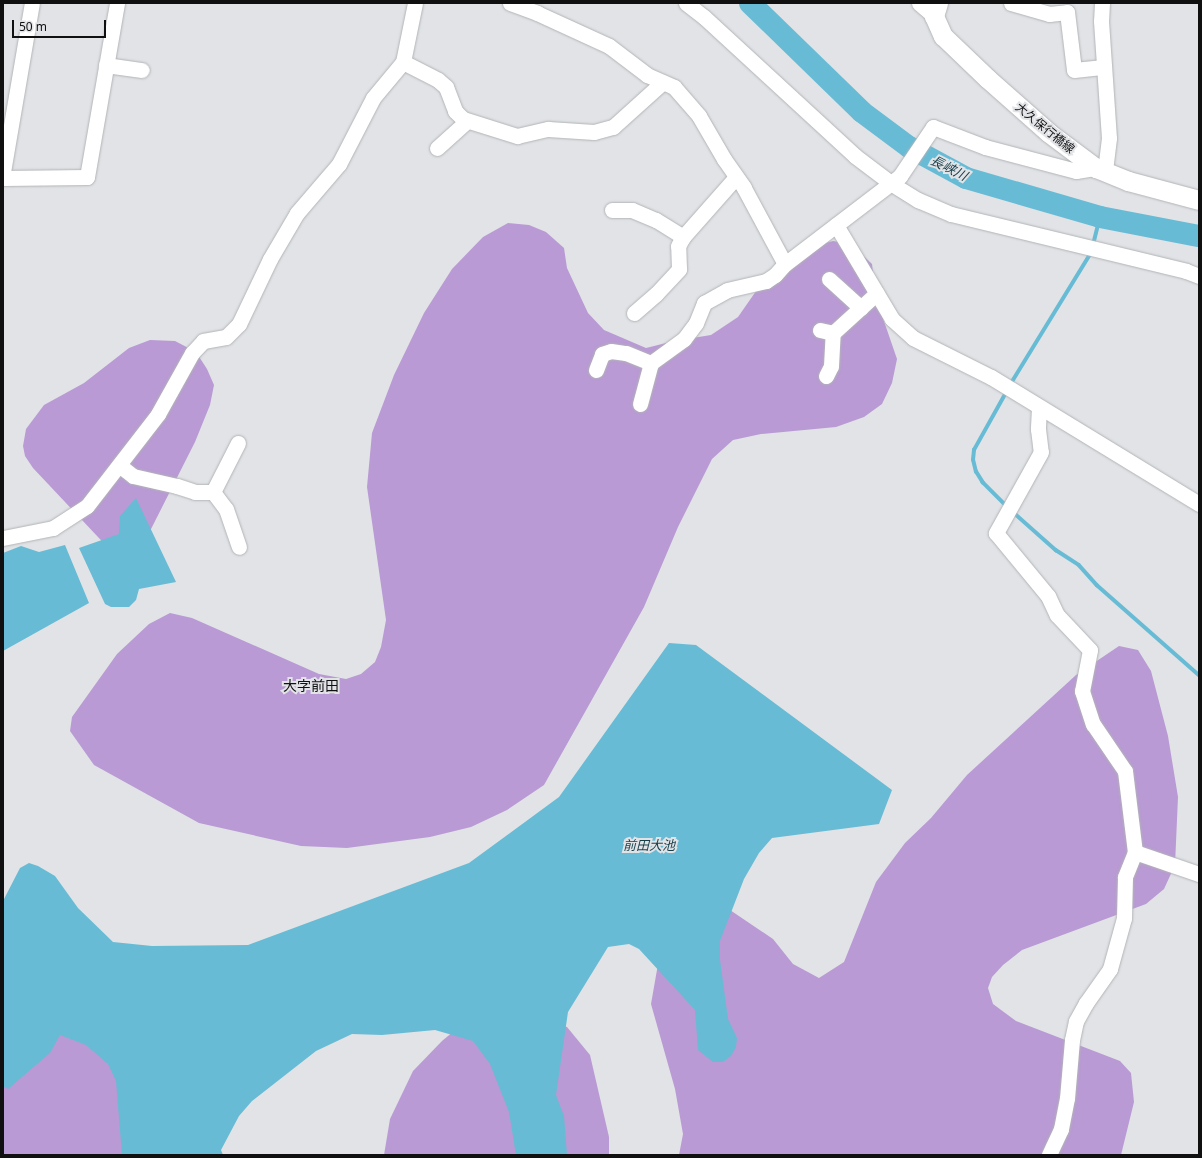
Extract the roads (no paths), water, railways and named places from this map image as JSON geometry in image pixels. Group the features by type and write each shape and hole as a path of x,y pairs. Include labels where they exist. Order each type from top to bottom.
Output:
{"main road":[{"name":"大久保行橋線","path":"936,10 943,36 988,79 1049,133 1100,170 1128,181 1199,200"}],"street":[{"path":"3,172 6,129 32,3"},
{"path":"3,178 87,177 117,3"},
{"path":"3,538 53,528 87,506 158,414 192,353 203,341 226,336 239,324 270,259 297,214 339,164 373,98 403,62 414,3"},
{"path":"510,3 537,13 608,46 647,75 674,87 699,116 736,177 785,264"},
{"path":"686,3 704,17 855,156 896,180 918,200 951,214 1186,271 1199,276"},
{"path":"919,3 936,10"},
{"path":"1011,3 1049,14 1067,12 1074,70 1104,67"},
{"path":"640,404 651,363 684,339 696,323 704,303 727,290 766,281 775,275 785,264 896,180 933,127 984,147 1076,171 1100,170 1109,138 1104,67 1102,3"},
{"path":"403,62 438,80 446,87 455,111 463,119 517,136 548,129 594,132 613,127 663,82"},
{"path":"106,65 142,70"},
{"path":"437,148 467,121"},
{"path":"634,313 679,269 678,246 682,237 736,177"},
{"path":"612,210 632,210 656,220 682,237"},
{"path":"836,225 892,319 912,338 991,377 1039,408 1199,504"},
{"path":"829,279 860,308"},
{"path":"826,376 831,366 827,331 860,308 877,293"},
{"path":"592,364 602,354 611,351 626,353 651,363"},
{"path":"1039,408 1038,429 1041,452 996,533 1048,596 1057,615 1090,650 1082,691 1093,724 1125,771 1135,852 1125,877 1124,918 1110,968 1086,1003 1076,1021 1072,1040 1067,1098 1061,1129 1049,1155"},
{"path":"213,492 238,443"},
{"path":"119,465 133,476 177,486 195,492 213,492"},
{"path":"213,492 226,509 239,547"},
{"path":"1135,852 1199,874"}],"water":[{"path":"136,498 176,582 139,589 136,600 129,607 111,607 105,604 79,548 119,534 120,516"},
{"path":"65,545 89,603 3,651 3,553 21,546 39,552"},
{"name":"前田大池","path":"669,643 696,645 892,790 879,824 772,838 759,853 744,879 720,941 720,960 728,1019 737,1038 736,1047 731,1056 723,1062 713,1062 698,1050 695,1010 639,949 629,944 608,947 568,1012 556,1095 564,1116 567,1155 516,1155 509,1112 490,1064 473,1041 435,1030 382,1035 352,1034 316,1051 252,1101 239,1116 221,1150 223,1155 122,1155 116,1081 108,1064 86,1045 60,1035 50,1053 8,1089 3,1086 3,901 20,868 29,863 38,866 55,876 78,908 113,942 152,946 248,945 469,863 559,797"}],"waterway":[{"name":"長峡川","path":"750,3 862,112 909,147 966,178 1100,217 1199,236"},
{"path":"1093,245 1100,217"},
{"path":"1010,385 1091,253"},
{"path":"1006,506 983,483 976,472 973,460 974,450 1007,391"},
{"path":"1012,511 1056,550 1079,565 1097,585 1199,675"}],"district":[{"name":"大字前田","path":"311,686"}]}
